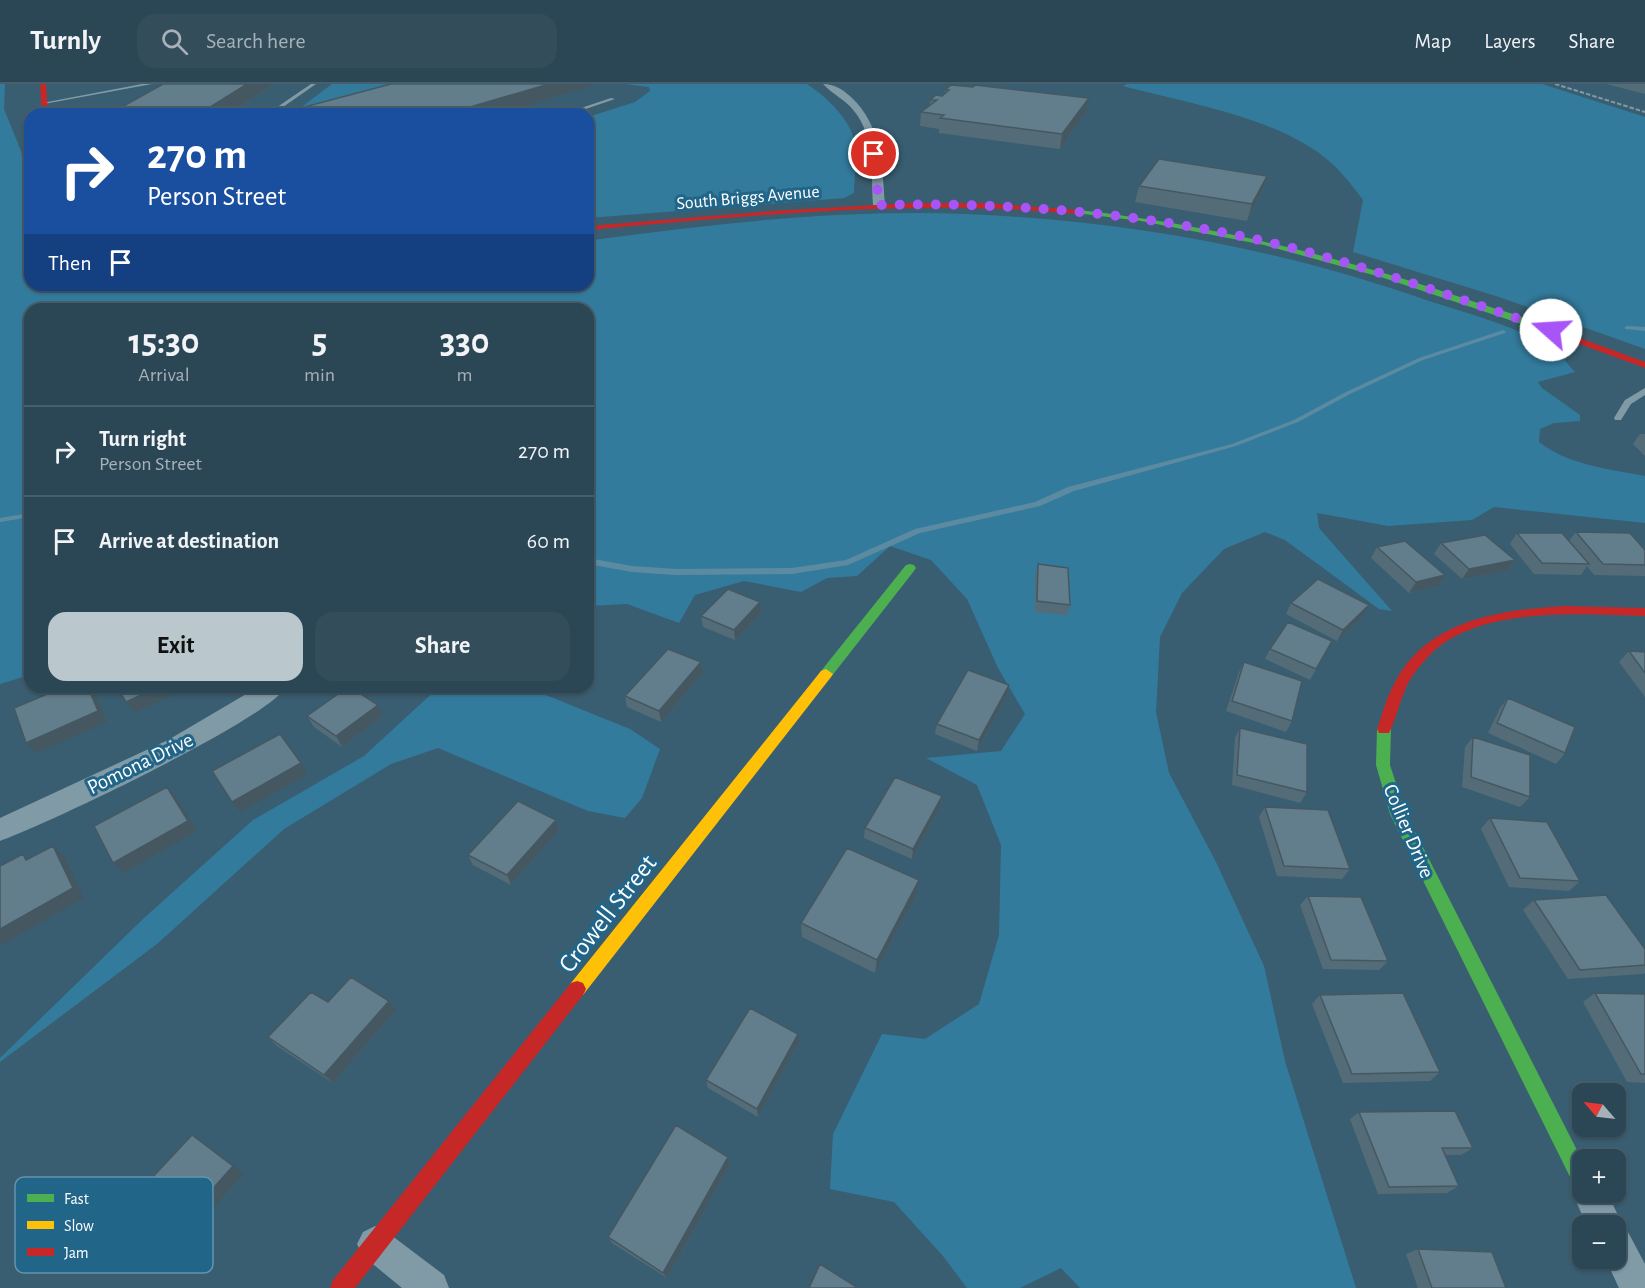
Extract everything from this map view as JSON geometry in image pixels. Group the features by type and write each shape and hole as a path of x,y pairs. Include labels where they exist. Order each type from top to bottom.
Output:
{"street":[{"path":"43,84 45,108"},
{"path":"827,84 850,100 866,116 872,132 879,205"},
{"name":"South Briggs Avenue","path":"594,228 879,205 969,205 1061,210 1163,223 1268,242 1366,268 1645,365"},
{"name":"Crowell Street","path":"341,1288 910,567"},
{"name":"Collier Drive","path":"1572,1160 1390,796 1382,765 1382,741 1387,716 1397,691 1417,660 1428,647 1461,628 1509,614 1533,611 1645,612"},
{"name":"Pomona Drive","path":"0,830 148,761 240,712 267,693"},
{"path":"375,1244 431,1288"},
{"path":"1626,1264 1638,1288"}],"lane":[{"path":"49,108 150,84"},
{"path":"279,108 314,84"},
{"path":"585,108 613,99"},
{"path":"1618,418 1628,402 1645,390"}],"shaded area":[{"path":"0,84 5,84 4,109 24,163 24,291 594,291 594,240 712,225 832,215 912,213 978,215 1109,226 1237,247 1301,262 1495,322 1529,336 1558,353 1575,372 1538,382 1542,388 1580,415 1580,421 1554,423 1540,429 1539,442 1550,450 1576,461 1645,476 1645,523 1494,507 1472,520 1388,526 1317,513 1319,528 1392,611 1379,609 1285,540 1265,532 1224,549 1182,593 1160,637 1156,712 1169,773 1216,862 1264,966 1285,1061 1356,1288 1080,1288 1061,1268 1020,1288 967,1288 943,1256 894,1202 830,1189 833,1134 882,1034 925,1039 979,1004 999,935 1001,845 977,785 926,758 1001,751 1025,714 998,668 967,599 931,560 890,546 857,576 827,578 801,592 744,581 695,595 679,623 627,604 594,606 594,303 24,303 24,677 0,684"},
{"path":"332,84 414,84 316,108 300,108"},
{"path":"625,84 807,84 832,104 851,131 856,151 854,193 844,198 594,218 594,115 635,102 650,91 649,87"},
{"path":"1127,84 1542,84 1645,117 1645,349 1499,297 1353,252 1363,200 1332,163 1319,153 1275,129 1250,120 1198,104 1123,86"},
{"path":"432,693 541,693 630,729 660,749 642,798 625,818 588,811 438,748 391,764 284,829 157,944 0,1062 0,1058 143,919 253,820 364,756"}],"building":[{"path":"163,84 247,84 209,108 120,108"},
{"path":"391,84 549,84 467,108 300,108"},
{"path":"951,85 973,87 975,85 1089,98 1062,134 940,118 944,115 921,112 937,100 930,100 936,95 942,96"},
{"path":"1159,159 1267,176 1252,204 1139,186"},
{"path":"1576,532 1630,533 1645,550 1645,565 1603,564"},
{"path":"1517,533 1562,533 1589,564 1542,563"},
{"path":"1485,535 1515,560 1469,569 1441,543"},
{"path":"1405,541 1445,575 1416,582 1377,547"},
{"path":"1038,564 1068,568 1070,605 1037,601"},
{"path":"1318,579 1369,605 1343,630 1291,603"},
{"path":"728,589 760,602 734,630 701,616"},
{"path":"1288,622 1332,641 1316,669 1270,649"},
{"path":"668,649 701,662 659,711 625,696"},
{"path":"1629,651 1645,652 1645,673"},
{"path":"1244,662 1302,681 1292,721 1232,701"},
{"path":"968,670 1009,685 979,740 937,724"},
{"path":"50,693 90,693 98,711 26,743 14,708"},
{"path":"121,693 145,693 126,702"},
{"path":"340,693 359,693 378,705 336,736 307,716"},
{"path":"1508,698 1575,727 1565,753 1497,723"},
{"path":"1240,728 1307,744 1307,792 1237,775"},
{"path":"280,734 301,763 232,802 212,771"},
{"path":"1473,737 1530,755 1530,797 1471,777"},
{"path":"895,777 942,796 913,849 865,828"},
{"path":"167,787 188,821 113,863 94,826"},
{"path":"518,801 556,820 507,875 468,855"},
{"path":"1265,807 1328,810 1350,869 1284,866"},
{"path":"1490,818 1547,822 1580,881 1520,878"},
{"path":"53,846 73,888 0,929 0,866 23,854 26,860"},
{"path":"847,848 919,880 877,960 801,923"},
{"path":"1606,895 1645,949 1645,965 1580,970 1534,900"},
{"path":"1308,896 1361,897 1388,961 1331,960"},
{"path":"351,977 389,1001 324,1075 268,1037 311,992 328,1002"},
{"path":"1403,993 1440,1072 1352,1074 1320,995"},
{"path":"1595,993 1645,994 1645,1074 1641,1074"},
{"path":"750,1008 798,1034 757,1109 706,1080"},
{"path":"1455,1111 1473,1148 1442,1148 1459,1186 1389,1187 1359,1112"},
{"path":"676,1125 728,1157 663,1273 608,1237"},
{"path":"192,1135 233,1166 213,1188 213,1177 153,1177"},
{"path":"1418,1249 1492,1252 1506,1288 1432,1288"},
{"path":"820,1264 858,1288 809,1288"}],"waterway":[{"path":"1627,328 1645,329"},
{"path":"594,562 632,569 676,572 792,571 848,562 918,531 1037,504 1071,489 1234,445 1296,421 1348,393 1421,359 1503,332"},
{"path":"0,520 24,516"}],"railway":[{"path":"1555,84 1645,112"}],"traffic: fast":[{"path":"1078,212 1203,229 1326,258 1447,295 1566,336"},
{"path":"826,674 910,568"},
{"path":"1384,729 1383,765 1398,814 1572,1160"}],"traffic: slow":[{"path":"577,989 826,674"}],"traffic: jam":[{"path":"43,84 45,108"},
{"path":"594,228 863,207 986,205 1078,212"},
{"path":"1566,336 1645,365"},
{"path":"1384,729 1399,686 1422,654 1451,633 1486,620 1523,612 1564,610 1645,612"},
{"path":"341,1288 577,989"}],"route":[{"path":"874,154 879,205 928,204 1040,208 1114,216 1213,231 1268,242 1366,268 1551,330"}]}
